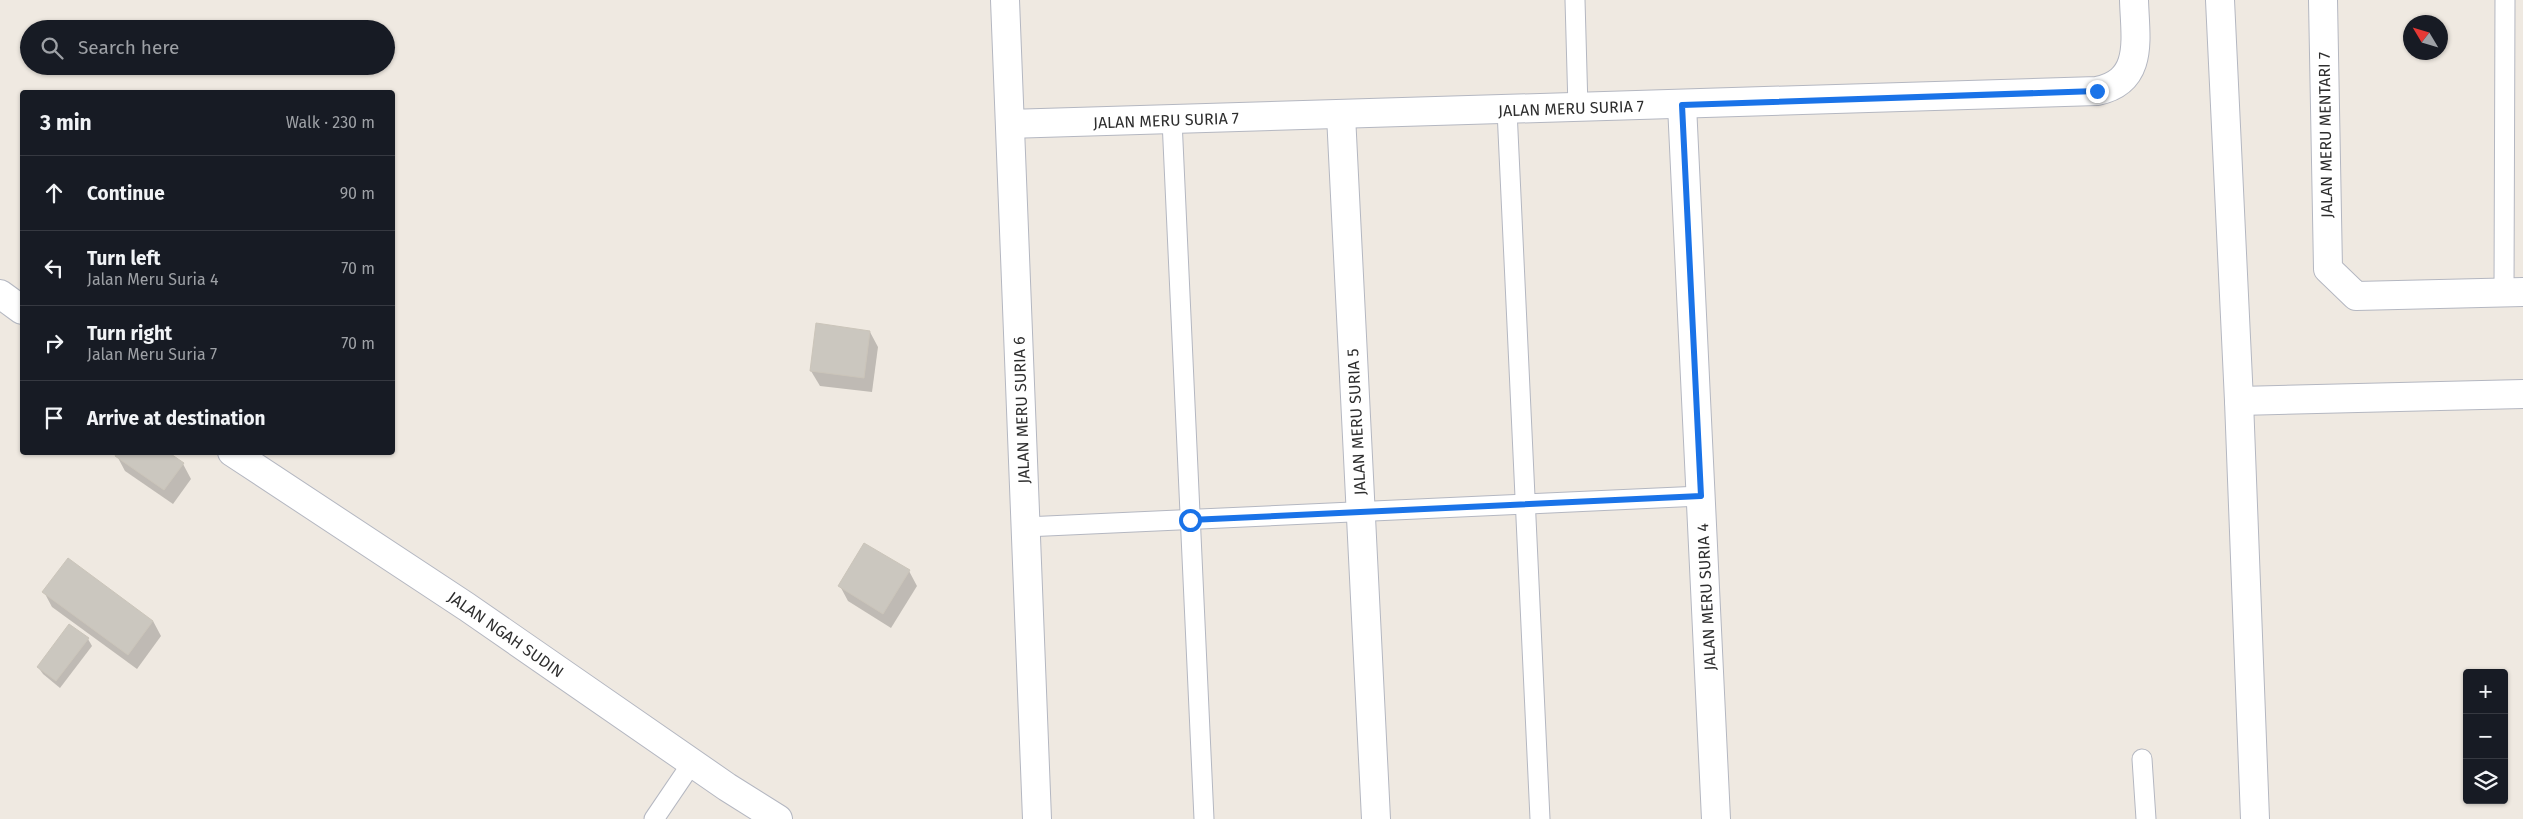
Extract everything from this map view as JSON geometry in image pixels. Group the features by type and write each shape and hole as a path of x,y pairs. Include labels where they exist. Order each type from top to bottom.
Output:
{"street":[{"name":"JALAN MERU SURIA 6","path":"1005,0 1037,819"},
{"name":"JALAN MERU SURIA 7","path":"1010,124 2097,91 2118,84 2127,76 2134,52 2134,0"},
{"path":"2220,0 2239,400 2255,819"},
{"name":"JALAN MERU MENTARI 7","path":"2323,0 2328,269 2356,296 2513,292"},
{"name":"JALAN MERU SURIA 4","path":"1682,105 1716,819"},
{"name":"JALAN MERU SURIA 5","path":"1341,115 1376,819"},
{"path":"0,294 20,309"},
{"path":"2239,400 2523,394"},
{"name":"JALAN NGAH SUDIN","path":"237,455 466,607 692,763 778,819"}],"lane":[{"path":"1575,0 1578,108"},
{"path":"2505,0 2513,292"},
{"path":"1507,110 1540,819"},
{"path":"1172,120 1204,819"},
{"path":"1025,527 1701,496"},
{"path":"2142,759 2146,819"},
{"path":"654,819 692,763"}],"building":[{"path":"816,323 870,331 864,378 810,371"},
{"path":"172,455 184,463 164,490 115,456"},
{"path":"864,543 910,570 883,614 838,586"},
{"path":"68,558 153,621 128,655 42,592"},
{"path":"69,624 89,638 56,681 37,667"}],"route":[{"path":"1190,520 1701,496 1682,105 2097,91"}]}
